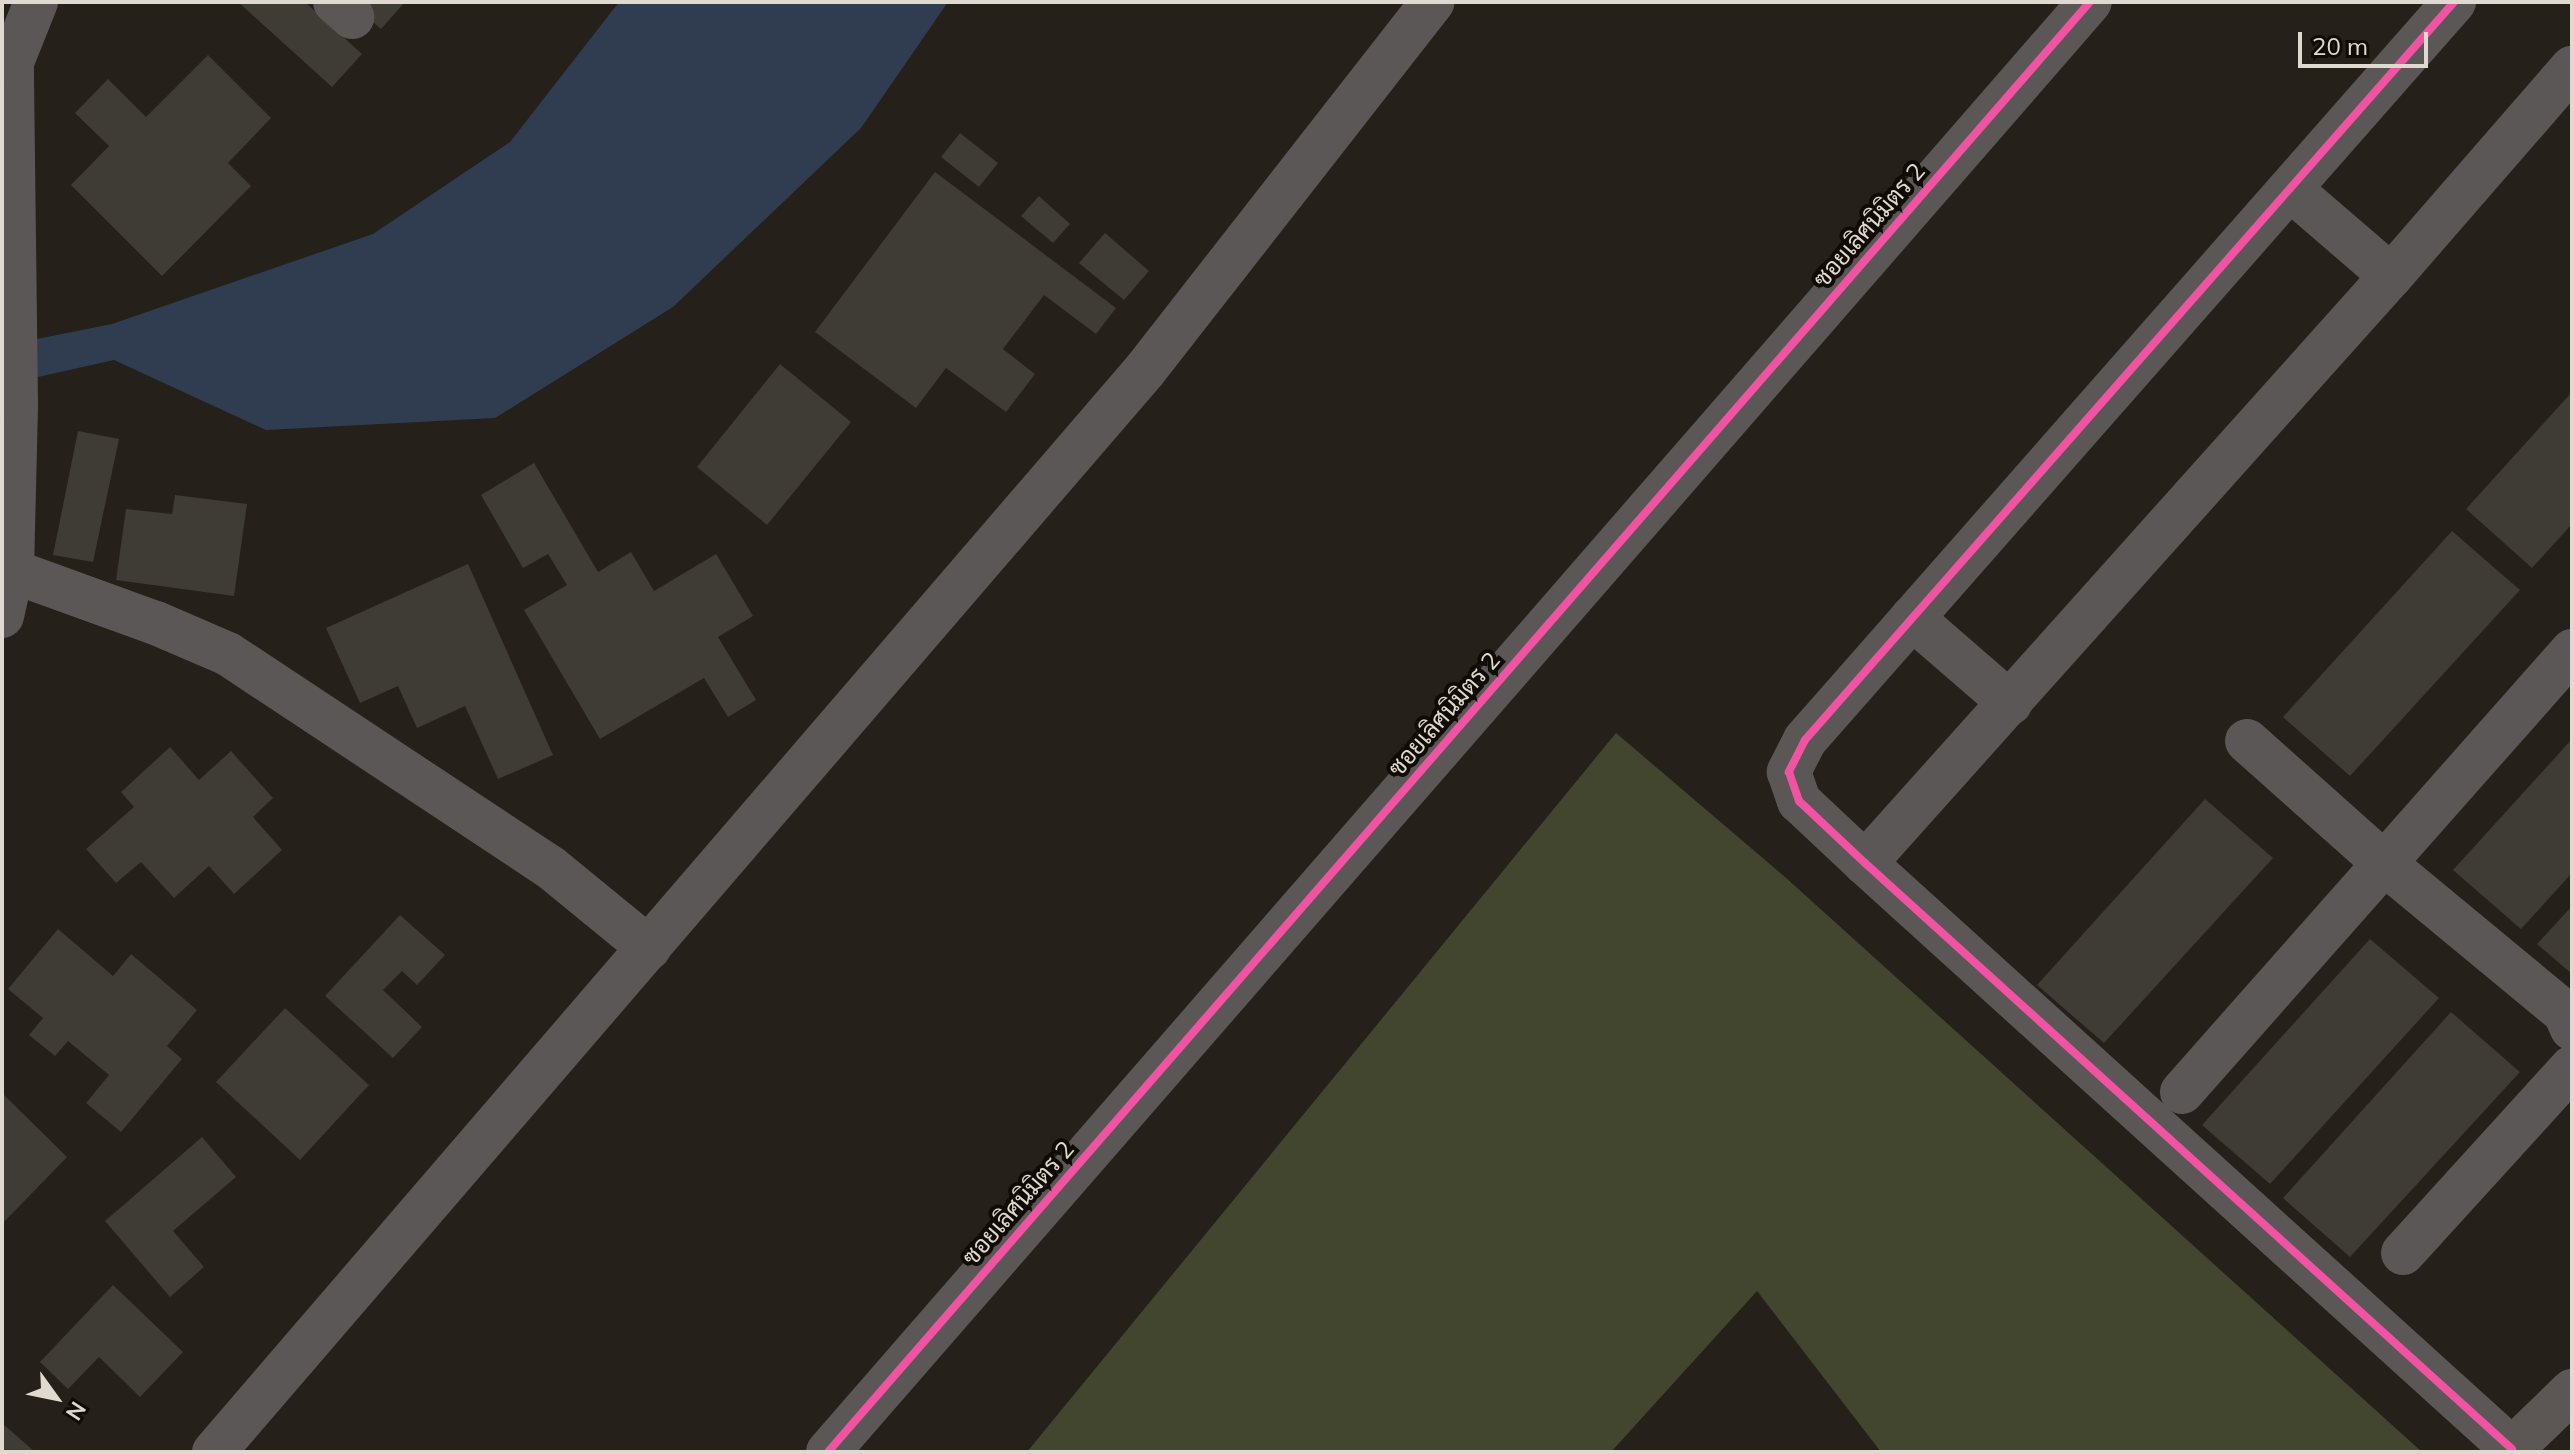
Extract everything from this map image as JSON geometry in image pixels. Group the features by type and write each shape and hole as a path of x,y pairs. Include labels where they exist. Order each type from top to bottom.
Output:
{"main road":[{"path":"2511,1450 2572,1391"}],"street":[{"path":"2,616 12,571 16,404 7,59 36,2"},
{"path":"214,1452 1145,370 1432,2"},
{"name":"ซอยเลิศนิมิตร 2","path":"828,1452 2090,2"},
{"path":"2454,2 1805,740 1789,772 1799,801 1865,863 2511,1450"},
{"path":"1865,863 2391,276 2572,68"},
{"path":"2290,189 2391,276"},
{"path":"12,571 156,623 228,654 550,867 649,948"},
{"path":"1912,618 2010,703"},
{"path":"2182,1092 2572,651"},
{"path":"2247,741 2385,864 2570,1019"},
{"path":"2403,1253 2572,1067"}],"green space":[{"path":"1616,733 1785,877 2422,1452 1881,1452 1757,1291 1611,1452 1027,1452"}],"water":[{"path":"619,2 948,2 861,128 673,307 495,418 266,430 114,360 2,385 2,346 112,324 373,234 510,142"}],"building":[{"path":"238,2 305,2 362,54 332,87"},
{"path":"350,2 405,2 381,29"},
{"path":"208,55 271,118 228,163 251,186 162,276 71,185 109,146 75,113 108,79 146,117"},
{"path":"960,133 998,163 979,187 941,157"},
{"path":"935,172 1116,308 1096,334 1044,295 1003,349 1035,374 1006,412 946,368 916,408 815,332"},
{"path":"1039,196 1070,224 1053,243 1021,216"},
{"path":"1105,233 1149,271 1124,300 1079,263"},
{"path":"780,364 851,422 767,525 697,467"},
{"path":"2572,392 2572,524 2532,568 2466,509"},
{"path":"78,431 119,439 93,562 53,555"},
{"path":"534,463 598,572 631,552 654,591 716,554 753,616 718,637 756,700 728,717 704,678 600,739 524,610 567,585 548,554 523,568 481,495"},
{"path":"175,495 247,504 234,596 116,580 126,509 172,514"},
{"path":"2452,531 2520,590 2350,776 2283,717"},
{"path":"468,564 553,755 498,779 465,706 417,728 398,686 360,703 326,628"},
{"path":"2572,739 2572,873 2521,929 2453,870"},
{"path":"170,747 199,780 231,751 273,798 253,817 282,850 234,894 209,866 174,898 141,862 116,883 86,849 134,807 121,792"},
{"path":"2205,799 2273,858 2104,1043 2037,985"},
{"path":"2572,906 2572,974 2537,944"},
{"path":"400,915 445,955 417,985 402,971 383,990 422,1027 393,1058 325,996"},
{"path":"58,929 113,976 131,954 197,1010 167,1046 182,1059 121,1132 86,1103 109,1075 68,1041 55,1056 29,1035 43,1018 8,989"},
{"path":"2370,939 2439,998 2270,1184 2202,1125"},
{"path":"285,1008 369,1085 300,1160 216,1082"},
{"path":"2451,1012 2520,1072 2350,1257 2283,1198"},
{"path":"2,1093 67,1157 2,1224"},
{"path":"202,1137 236,1177 173,1231 204,1267 170,1297 105,1221"},
{"path":"113,1285 183,1352 140,1397 99,1357 68,1389 40,1362"},
{"path":"2,1423 35,1452 2,1452"}],"cycle path":[{"path":"828,1452 2090,2"},
{"path":"2454,2 1805,740 1789,772 1799,801 1865,863 2512,1449"}]}
